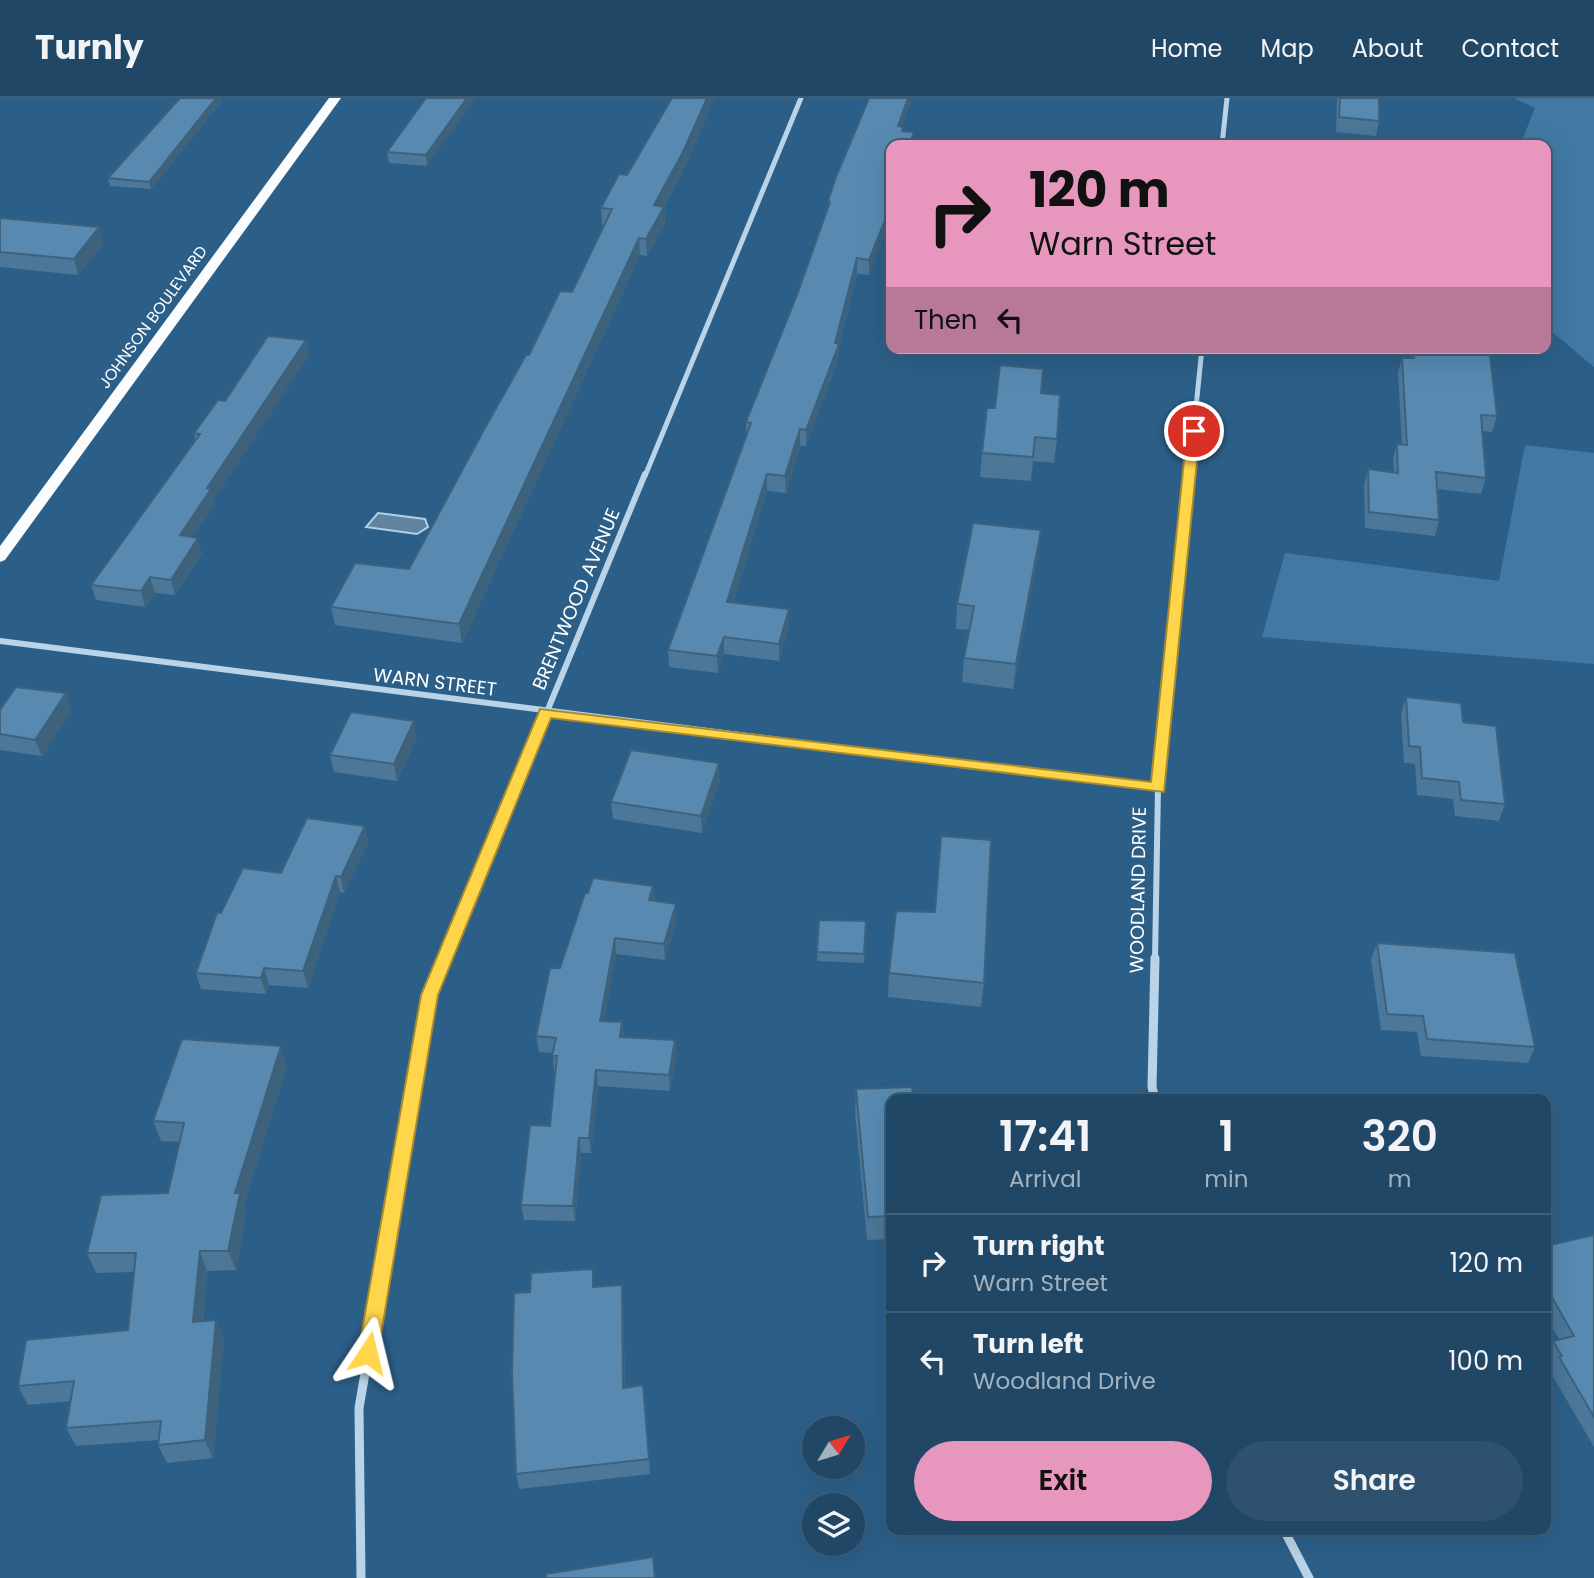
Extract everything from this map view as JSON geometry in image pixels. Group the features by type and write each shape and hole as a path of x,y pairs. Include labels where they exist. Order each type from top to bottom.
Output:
{"main road":[{"name":"JOHNSON BOULEVARD","path":"0,557 335,98"}],"street":[{"name":"BRENTWOOD AVENUE","path":"362,1578 359,1408 429,995 801,98"},
{"path":"1223,140 1227,98"},
{"name":"WOODLAND DRIVE","path":"1154,1094 1158,788 1201,354"},
{"name":"WARN STREET","path":"0,641 1158,788"},
{"path":"1287,1535 1309,1578"}],"shaded area":[{"path":"1514,98 1594,98 1594,367 1551,331 1551,140 1522,140 1535,108"},
{"path":"1525,445 1594,453 1594,664 1262,637 1285,553 1499,581"},
{"path":"378,513 425,519 428,527 417,534 366,527"}],"building":[{"path":"180,98 216,98 149,182 108,178"},
{"path":"426,98 467,98 426,155 387,152"},
{"path":"672,98 707,98 683,152 654,205 664,207 646,239 639,238 459,624 331,607 355,563 409,569 485,428 526,355 529,355 560,291 572,292 612,209 601,208 619,174 627,175"},
{"path":"869,98 908,98 898,126 903,127 902,131 914,132 911,140 886,140 886,218 869,260 857,258 835,343 839,344 806,430 800,429 785,476 767,474 727,602 789,609 779,644 724,637 717,656 668,650 751,423 746,422 797,295 830,202 828,201"},
{"path":"1340,98 1379,98 1379,121 1339,117"},
{"path":"0,218 99,227 74,259 0,252"},
{"path":"268,336 306,340 207,488 211,489 180,535 198,538 171,580 150,577 141,591 91,585 200,434 194,433 218,400 225,401"},
{"path":"1414,354 1490,354 1497,416 1481,415 1486,478 1436,472 1439,520 1369,512 1368,469 1398,473 1397,444 1407,445 1402,358 1414,358"},
{"path":"1000,365 1043,369 1041,393 1060,395 1057,439 1035,437 1033,457 982,453 987,408 995,408"},
{"path":"973,523 1041,530 1016,664 964,658 974,606 957,604"},
{"path":"16,687 66,693 35,740 0,734 0,710"},
{"path":"1406,697 1461,703 1463,722 1496,726 1505,804 1461,800 1459,782 1422,778 1420,747 1409,746"},
{"path":"351,712 414,721 394,764 330,755"},
{"path":"631,750 719,763 701,816 611,802"},
{"path":"307,818 365,826 341,877 336,876 303,971 264,968 261,978 196,973 217,913 221,913 243,868 281,873"},
{"path":"941,836 991,840 984,983 889,973 896,911 935,912"},
{"path":"593,878 653,886 649,900 676,904 664,944 615,938 600,1021 622,1022 620,1037 675,1040 669,1075 596,1070 589,1138 579,1138 573,1206 521,1205 530,1125 550,1126 557,1056 552,1056 556,1038 536,1036 550,968 560,968 585,893 588,893"},
{"path":"819,920 866,921 864,954 817,952"},
{"path":"1377,943 1515,953 1535,1047 1427,1039 1423,1016 1387,1014"},
{"path":"182,1039 281,1046 235,1193 240,1193 228,1251 200,1251 193,1322 216,1320 205,1440 158,1445 161,1421 66,1428 74,1381 18,1386 26,1340 128,1330 136,1253 87,1253 101,1195 168,1193 184,1123 153,1121"},
{"path":"912,1087 913,1094 886,1094 886,1216 868,1217 856,1089"},
{"path":"1594,1235 1594,1417 1559,1357 1562,1356 1553,1341 1574,1336 1551,1296 1551,1245"},
{"path":"593,1269 593,1287 622,1285 623,1388 643,1385 649,1459 516,1474 512,1373 514,1293 530,1292 531,1273"},
{"path":"653,1557 655,1578 546,1578 546,1574"}],"route":[{"path":"368,1353 429,995 546,712 1158,788 1194,431"}]}
